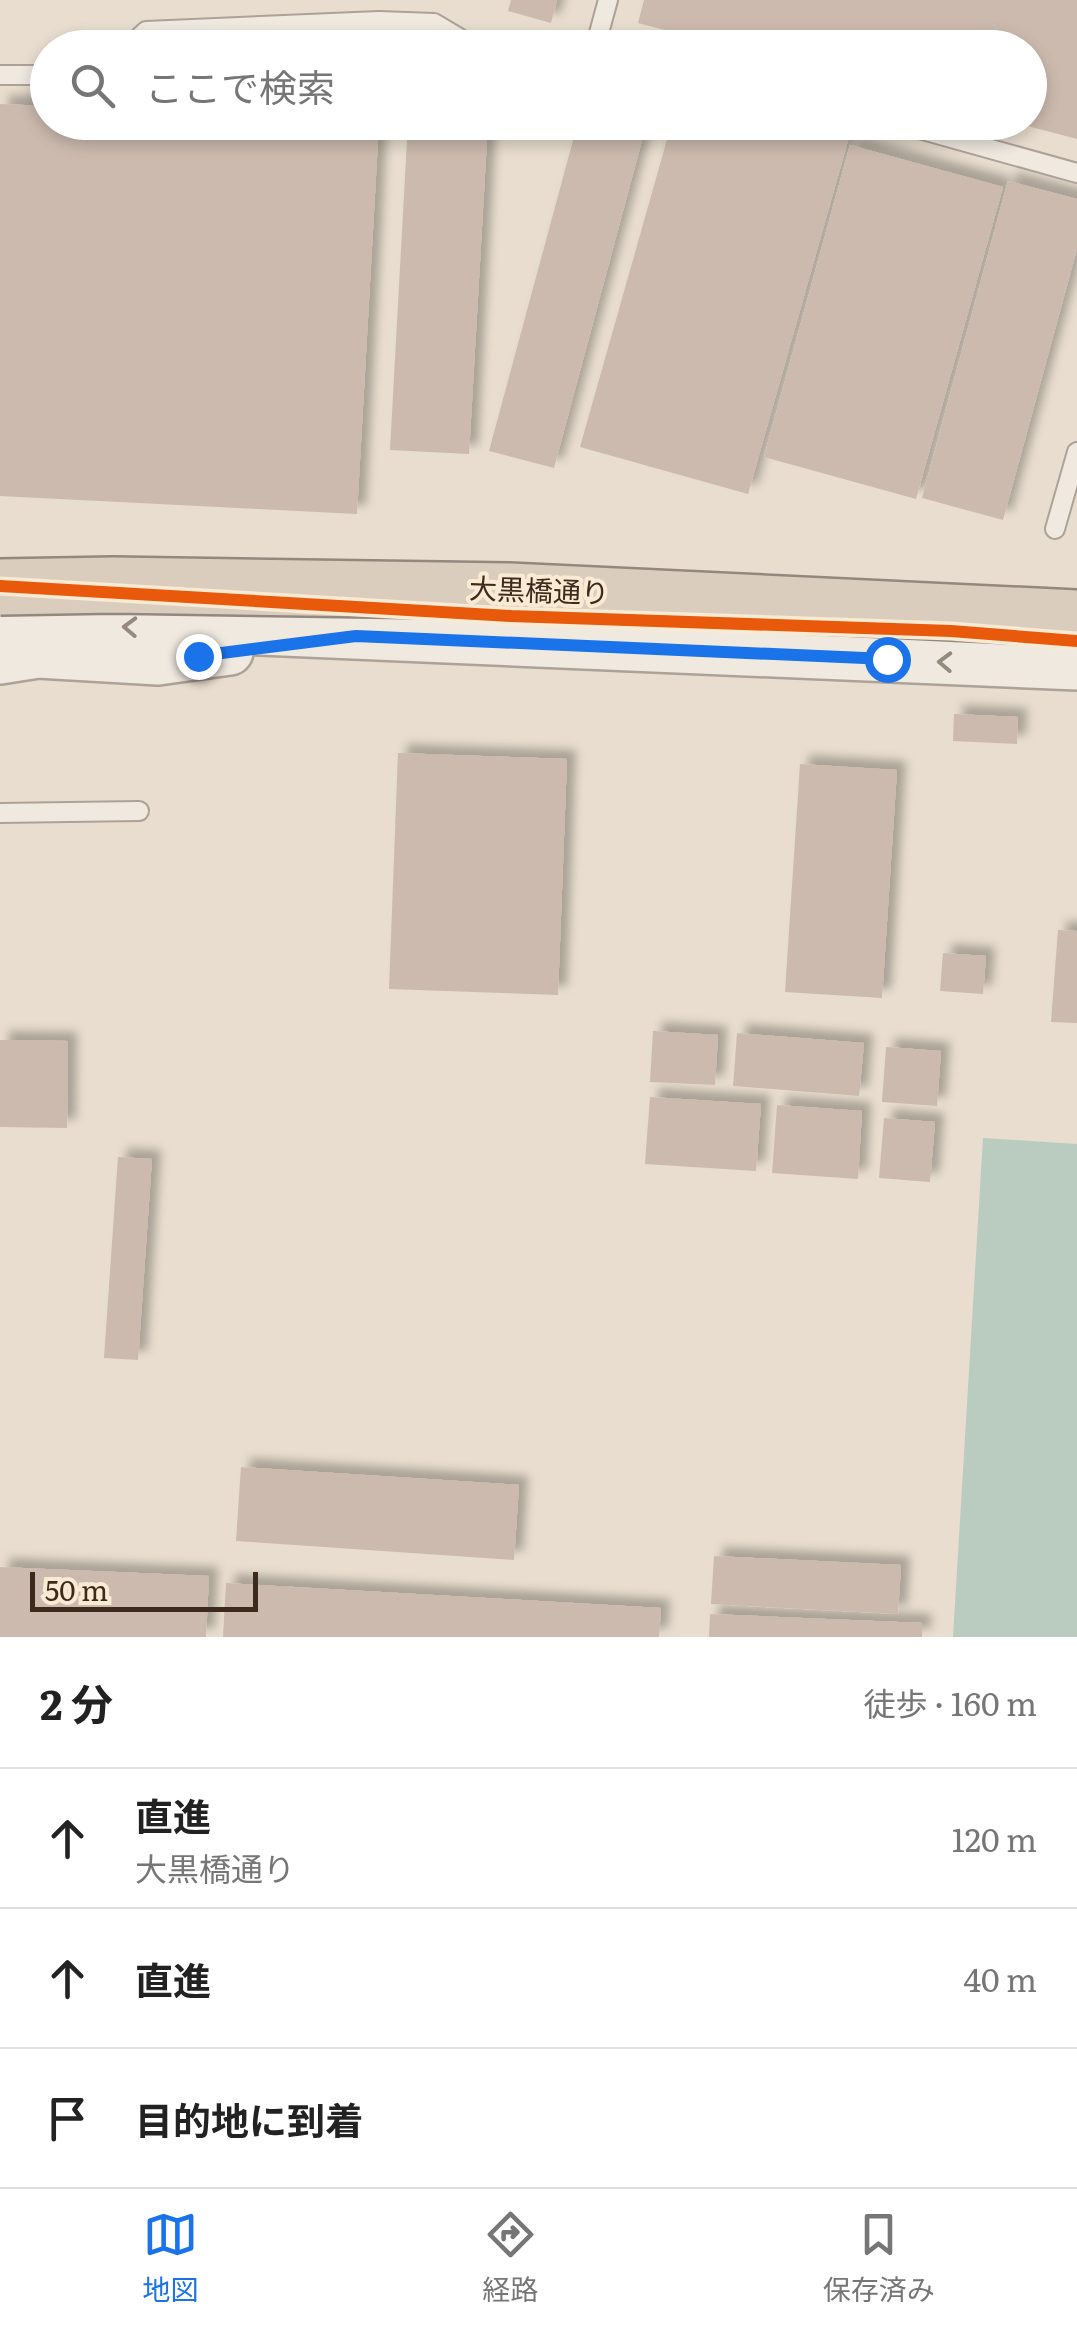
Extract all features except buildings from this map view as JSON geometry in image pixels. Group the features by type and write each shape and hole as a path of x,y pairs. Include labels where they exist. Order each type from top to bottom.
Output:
{"highway":[{"path":"0,587 509,591 1077,618"}],"street":[{"name":"大黒橋通り","path":"0,587 512,616 952,631 1077,641"},
{"name":"大黒橋通り","path":"0,621 1077,667"},
{"path":"0,660 38,655 158,662 356,636"}],"lane":[{"path":"600,30 608,0"},
{"path":"188,30 379,21 434,23 446,30"},
{"path":"0,75 30,75"},
{"path":"959,140 1077,173"},
{"path":"1056,529 1077,452"},
{"path":"0,813 140,812"}],"shaded area":[{"path":"983,1138 1077,1144 1077,1637 953,1637"}],"cycle path":[{"path":"0,586 511,616 951,631 1077,641"}],"route":[{"path":"198,656 356,636 887,659"}]}
